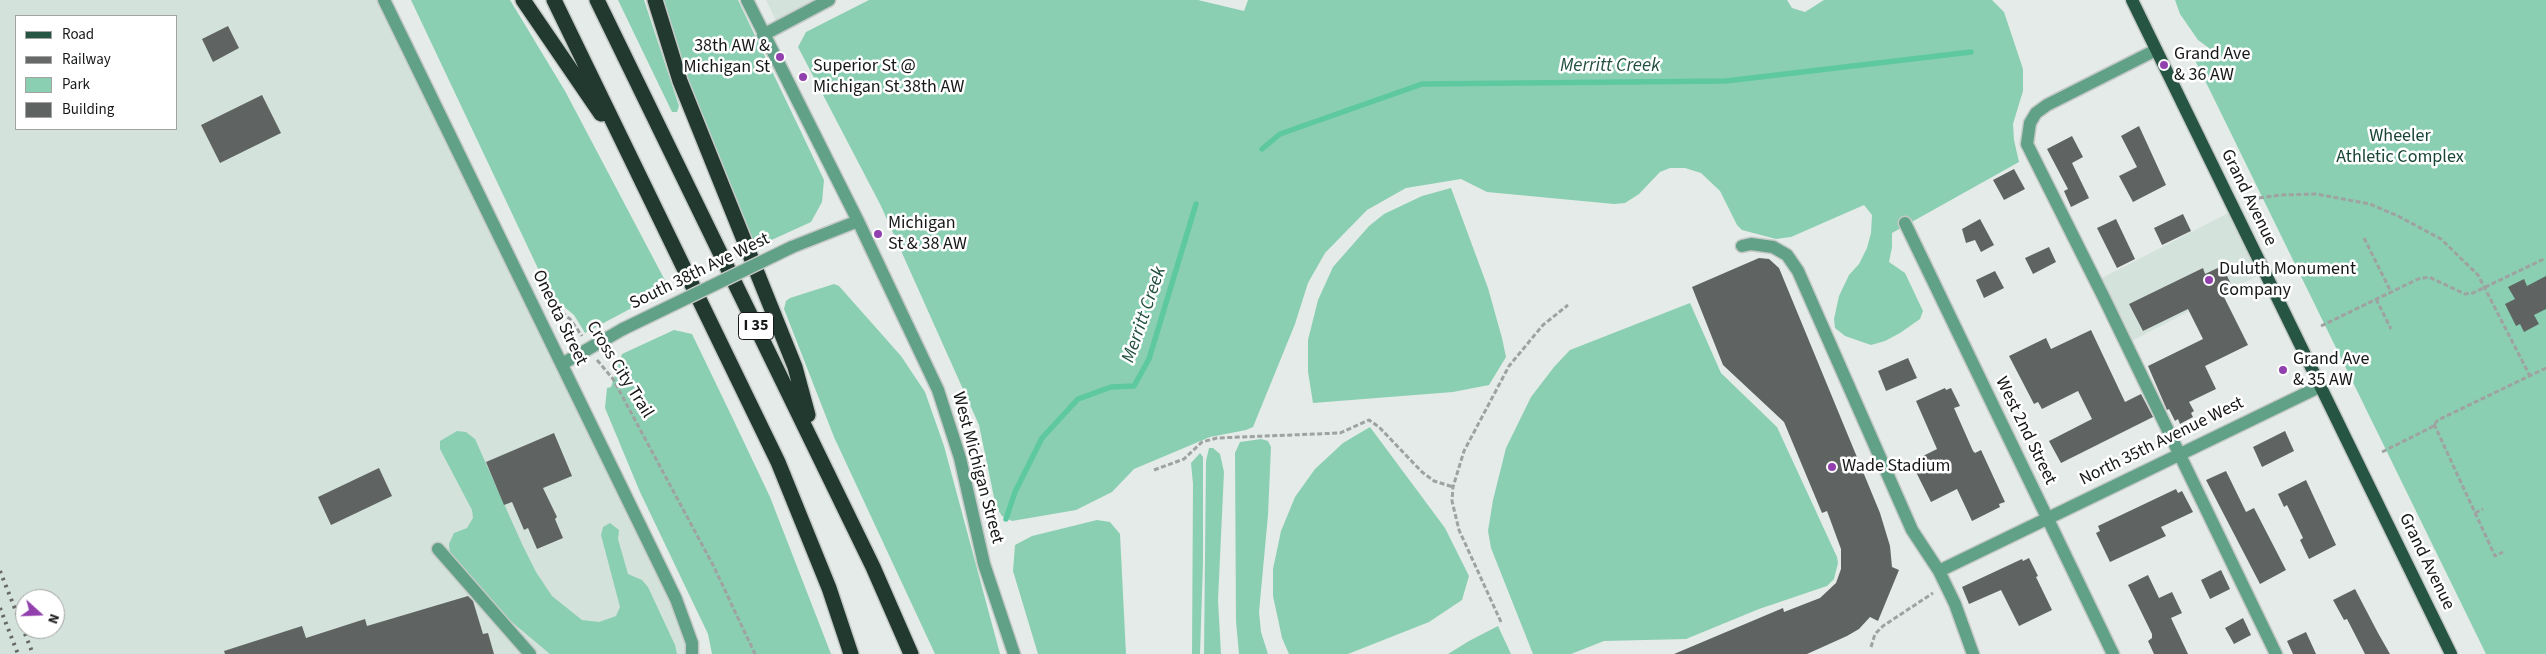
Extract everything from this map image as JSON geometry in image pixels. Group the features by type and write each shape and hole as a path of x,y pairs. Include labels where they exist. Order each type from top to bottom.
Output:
{"highway":[{"path":"523,0 630,157"},
{"name":"I 35","path":"554,0 778,462 829,588 851,654"},
{"name":"I 35","path":"597,0 873,567 911,654"},
{"path":"655,0 680,81 795,367 817,451"}],"main road":[{"name":"Grand Avenue","path":"2132,0 2451,654"}],"street":[{"name":"Oneota Street","path":"384,0 676,599 692,643 692,654"},
{"name":"West Michigan Street","path":"747,0 763,36 858,221 938,390 960,458 984,564 1014,654"},
{"path":"763,36 822,2"},
{"path":"2156,50 2047,105 2036,113 2030,123 2027,144 2276,654"},
{"name":"South 38th Ave West","path":"562,364 587,348 624,329 792,247 858,221"},
{"name":"West 2nd Street","path":"1905,223 2112,654"},
{"path":"1742,246 1751,244 1773,247 1787,254 1798,271 1912,530 1946,585 1973,654"},
{"name":"North 35th Avenue West","path":"1939,571 2047,517 2321,386"},
{"path":"438,549 530,654"}],"path":[{"path":"2259,198 2281,194 2322,195 2380,208 2441,239 2478,274 2530,376"},
{"path":"2364,238 2391,292"},
{"path":"2321,326 2418,279 2429,277 2465,294 2473,293 2544,259"},
{"name":"Cross City Trail","path":"545,299 570,318 587,348 613,379 713,565 755,654"},
{"path":"2376,300 2391,329"},
{"path":"1501,622 1459,530 1452,501 1453,487 1464,451 1509,366 1543,325 1568,305"},
{"path":"2382,452 2438,420 2546,368"},
{"path":"1154,470 1184,458 1202,442 1217,438 1340,432 1369,420 1379,427 1422,472 1434,481 1453,487"},
{"path":"2434,424 2495,556 2503,552"},
{"path":"2475,513 2483,509"},
{"path":"1871,647 1875,634 1883,626 1946,585"}],"shaded area":[{"path":"0,0 384,0 676,599 692,654 0,654"},
{"path":"766,0 829,0 779,27"},
{"path":"2234,210 2265,272 2126,344 2096,281"}],"green space":[{"path":"411,0 510,0 565,91 669,288 585,333 574,315 551,296"},
{"path":"618,0 644,0 679,106 677,112 672,112"},
{"path":"663,0 738,0 824,180 822,202 811,222 754,248 694,98"},
{"path":"869,0 1198,0 1244,11 1248,0 1787,0 1792,8 1805,12 1824,0 1992,0 2004,12 2023,69 2023,91 2013,124 2014,140 2019,162 1892,233 1889,262 1905,273 1923,311 1920,319 1900,333 1885,341 1871,345 1845,336 1835,328 1834,319 1839,296 1849,275 1859,264 1867,248 1871,233 1872,215 1864,205 1791,237 1776,239 1742,230 1737,225 1720,191 1701,173 1685,168 1670,168 1660,172 1639,194 1625,203 1614,204 1487,192 1461,179 1406,188 1367,210 1325,253 1308,283 1295,324 1253,427 1210,437 1134,469 1112,492 1076,510 1012,521 1002,516 996,507 979,425 881,206 798,47 806,32"},
{"name":"Wheeler Athletic Complex","path":"2175,0 2546,0 2546,654 2486,654 2195,60 2213,51 2198,40 2180,14"},
{"path":"1451,188 1488,288 1506,357 1489,385 1453,392 1313,403 1308,372 1308,340 1318,300 1333,267 1369,226 1384,214 1422,196"},
{"path":"834,284 839,286 901,356 925,392 944,446 1000,654 935,654 834,437 784,309 786,301 790,298"},
{"path":"1690,303 1721,373 1777,427 1837,557 1838,563 1834,579 1827,586 1759,609 1686,639 1604,641 1571,654 1533,654 1491,548 1488,531 1493,500 1506,448 1531,397 1570,350"},
{"path":"674,330 692,334 770,497 831,654 712,654 708,634 640,492 605,408 607,388 611,387 622,354"},
{"path":"1370,427 1445,528 1469,576 1462,600 1429,622 1348,654 1289,654 1282,638 1273,596 1273,569 1281,531 1295,497 1315,469 1343,443"},
{"path":"457,431 466,432 475,439 522,544 536,572 552,596 582,620 599,622 616,616 620,607 601,535 603,527 610,523 619,530 618,539 628,574 642,580 648,587 675,645 677,654 550,654 507,618 450,554 449,544 454,533 467,528 473,518 472,510 440,449 440,441"},
{"path":"1261,439 1268,441 1271,447 1268,515 1259,612 1261,632 1268,654 1239,654 1236,621 1235,453 1240,442"},
{"path":"1209,448 1213,448 1220,454 1224,472 1218,600 1221,654 1204,654 1206,461"},
{"path":"1200,453 1203,457 1203,563 1200,654 1192,654 1193,484 1191,463"},
{"path":"1097,520 1110,522 1120,534 1126,654 1038,654 1013,571 1015,545 1032,536"},
{"path":"1498,626 1511,654 1448,654 1469,641"}],"building":[{"path":"228,26 239,48 213,62 202,39"},
{"path":"262,95 281,133 220,163 201,125"},
{"path":"2139,126 2166,185 2133,202 2119,176 2137,167 2121,136"},
{"path":"2072,136 2083,157 2072,163 2089,198 2071,207 2064,191 2068,189 2047,149"},
{"path":"2014,169 2025,189 2004,200 1993,180"},
{"path":"2183,214 2191,231 2162,245 2154,228"},
{"path":"1980,219 1994,245 1981,252 1975,240 1966,243 1962,229"},
{"path":"2116,219 2135,259 2117,268 2097,228"},
{"path":"2049,247 2056,262 2033,274 2025,258"},
{"name":"Wade Stadium","path":"1759,258 1769,259 1779,268 1880,513 1890,546 1892,567 1899,570 1878,621 1870,617 1859,629 1807,654 1674,654 1783,608 1784,612 1820,598 1836,583 1841,569 1841,549 1827,511 1822,513 1784,422 1723,365 1692,287"},
{"path":"2222,266 2233,288 2222,293 2248,345 2205,366 2216,389 2189,402 2194,411 2191,413 2193,417 2180,424 2178,419 2175,421 2169,409 2167,410 2148,366 2203,339 2188,309 2143,331 2129,304 2203,268 2205,274"},
{"path":"1995,271 2004,288 1984,298 1976,280"},
{"path":"2546,276 2546,309 2534,315 2539,324 2524,332 2520,324 2516,326 2505,304 2515,299 2508,287 2524,279 2527,286"},
{"path":"2091,330 2125,402 2141,394 2153,417 2061,463 2049,441 2092,419 2078,391 2042,409 2038,402 2034,404 2009,356 2046,338 2051,349"},
{"path":"1908,358 1917,378 1886,391 1878,371"},
{"path":"1945,388 1946,390 1951,388 1960,406 1954,408 1973,451 1975,453 1981,450 2005,502 1999,504 2000,507 1972,521 1957,489 1931,502 1911,462 1937,449 1916,401"},
{"path":"2285,431 2294,451 2262,467 2253,447"},
{"path":"554,433 572,476 543,488 557,517 555,519 563,538 537,549 528,528 524,530 512,502 504,505 486,462"},
{"path":"379,468 392,496 331,525 318,497"},
{"path":"2226,471 2246,512 2254,508 2286,570 2260,584 2206,480"},
{"path":"2306,480 2336,545 2309,559 2300,540 2303,538 2287,505 2284,507 2278,494"},
{"path":"2176,489 2178,493 2182,491 2193,512 2161,527 2166,536 2110,562 2096,533 2100,531 2098,526"},
{"path":"2029,558 2052,610 2019,626 2001,590 1969,604 1962,587 2022,559 2023,561"},
{"path":"2221,570 2230,589 2210,599 2201,580"},
{"path":"2148,575 2159,598 2172,592 2182,613 2171,618 2188,654 2154,654 2148,641 2152,638 2152,634 2128,585"},
{"path":"2355,589 2390,654 2365,654 2347,619 2344,620 2333,600"},
{"path":"468,596 473,601 483,634 488,633 494,654 225,654 224,651 302,626 306,638 365,619 367,626"},
{"path":"2243,618 2251,635 2234,644 2225,628"},
{"path":"2306,632 2316,654 2293,654 2287,641"}],"waterway":[{"name":"Merritt Creek","path":"1262,149 1280,134 1422,84 1726,81 1971,52"},
{"name":"Merritt Creek","path":"1006,519 1015,492 1042,438 1078,399 1111,387 1134,386 1149,359 1196,204"}],"railway":[{"path":"0,571 33,654"},
{"path":"0,608 18,654"}],"place":[{"name":"38th AW & Michigan St","path":"780,57"},
{"name":"Grand Ave & 36 AW","path":"2164,65"},
{"name":"Superior St @ Michigan St 38th AW","path":"803,77"},
{"name":"Michigan St & 38 AW","path":"878,234"},
{"name":"Duluth Monument Company","path":"2209,280"},
{"name":"Grand Ave & 35 AW","path":"2283,370"},
{"name":"Wade Stadium","path":"1832,467"}]}
